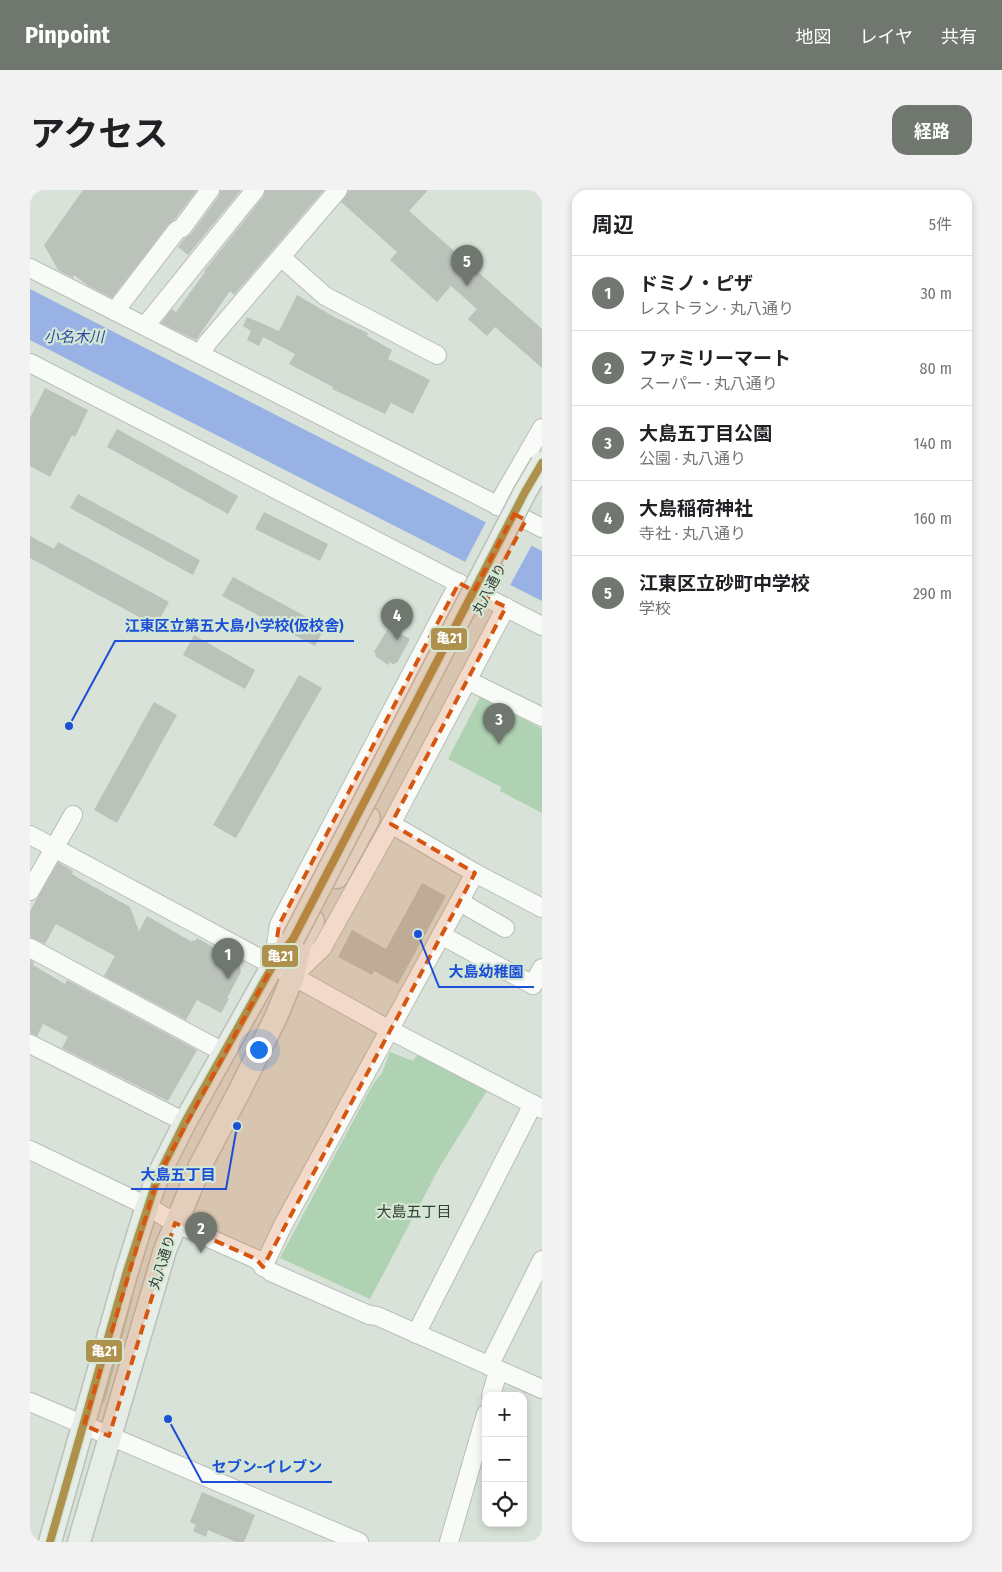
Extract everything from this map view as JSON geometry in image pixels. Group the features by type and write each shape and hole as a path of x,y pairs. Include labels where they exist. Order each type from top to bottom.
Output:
{"main road":[{"name":"丸八通り","path":"79,1542 155,1281 175,1224 200,1166 276,1017 293,976 296,942 525,492 533,462"},
{"name":"丸八通り","path":"50,1542 147,1206 158,1176 185,1122 273,966 296,942 369,818 542,490"}],"street":[{"path":"115,311 210,190"},
{"path":"145,326 255,190"},
{"path":"200,354 208,342 338,190"},
{"path":"281,257 325,296 437,355"},
{"path":"30,268 542,528"},
{"path":"30,363 542,626"},
{"path":"497,506 533,462 542,428"},
{"path":"533,462 542,472"},
{"path":"273,966 279,924 459,583"},
{"path":"293,976 322,948 506,607"},
{"path":"467,680 542,717"},
{"path":"30,890 72,815"},
{"path":"390,824 475,873 542,908"},
{"path":"30,835 390,1030 538,1107 416,1334"},
{"path":"263,1267 282,1227 475,873"},
{"path":"460,902 505,928"},
{"path":"441,936 533,985 542,968"},
{"path":"30,948 225,1053"},
{"path":"30,1044 185,1122"},
{"path":"30,1150 147,1206 175,1224 256,1259 271,1272 542,1389"},
{"path":"491,1392 493,1368 542,1260"},
{"path":"30,1402 359,1542"},
{"path":"449,1542 482,1428"}],"highlighted area":[{"path":"514,514 526,520 485,597 506,607 391,824 475,873 263,1267 256,1259 175,1223 109,1436 84,1425 158,1176 273,965 279,925 459,583 474,591"}],"green space":[{"path":"480,697 542,729 542,813 500,791 501,787 448,759"},
{"path":"390,1052 413,1061 418,1054 488,1089 439,1168 370,1299 280,1258 373,1084 382,1073"},
{"path":"130,1296 133,1298 103,1403 100,1400"}],"water":[{"name":"小名木川","path":"30,289 542,551 542,601 30,340"}],"pier":[{"path":"487,520 533,543 509,587 464,564"}],"building":[{"path":"83,190 197,190 112,298 87,285 74,275 73,278 58,270 44,245"},
{"path":"220,190 241,190 188,255 178,247 191,234 219,196"},
{"path":"265,190 324,190 234,295 230,291 196,340 161,323 172,309 176,312 204,271 263,197"},
{"path":"348,190 428,190 409,211 542,329 542,368 495,327 487,336 468,319 477,309 451,286 437,302 390,260 397,252 341,202"},
{"path":"297,295 336,318 368,333 367,336 392,350 388,359 430,380 413,414 391,403 385,414 332,389 333,387 289,364 295,354 263,337 259,346 247,340 251,331 243,326 247,317 279,331"},
{"path":"45,388 88,410 75,437 72,435 50,477 30,466 30,418"},
{"path":"117,429 238,496 228,514 107,447"},
{"path":"78,494 200,560 193,575 70,508"},
{"path":"264,512 328,544 320,561 255,529"},
{"path":"30,536 54,549 58,542 169,602 156,626 30,558"},
{"path":"233,577 325,627 315,646 222,596"},
{"path":"389,627 410,639 397,663 395,662 394,665 390,662 388,665 375,656 374,652"},
{"path":"194,635 255,670 245,689 183,655"},
{"path":"299,675 322,688 236,838 213,825"},
{"path":"154,702 177,715 117,823 94,810"},
{"path":"58,862 73,871 72,874 80,879 130,907 139,931 147,916 192,942 197,938 239,962 241,972 221,1013 197,1000 186,1020 104,976 115,956 56,924 45,944 30,937 30,911"},
{"path":"422,883 446,896 398,984 374,971 372,975 338,957 352,930 386,949"},
{"path":"30,960 34,962 33,965 65,984 67,980 197,1050 168,1101 62,1048 68,1037 43,1024 37,1036 30,1033"},
{"path":"202,1492 255,1515 244,1542 236,1542 208,1530 206,1537 193,1531 196,1525 190,1522"}],"transit line":[{"name":"亀21","path":"50,1542 127,1271 158,1176 185,1122 273,965 293,939 525,492 542,463"}],"place":[{"name":"江東区立砂町中学校","path":"467,286"},
{"name":"大島稲荷神社","path":"397,640"},
{"name":"江東区立第五大島小学校(仮校舎)","path":"69,726"},
{"name":"大島五丁目公園","path":"499,744"},
{"name":"大島幼稚園","path":"418,934"},
{"name":"ドミノ・ピザ","path":"228,979"},
{"name":"大島五丁目","path":"237,1126"},
{"name":"ファミリーマート","path":"201,1253"},
{"name":"セブン-イレブン","path":"168,1419"}],"district":[{"name":"大島五丁目","path":"414,1212"}]}
